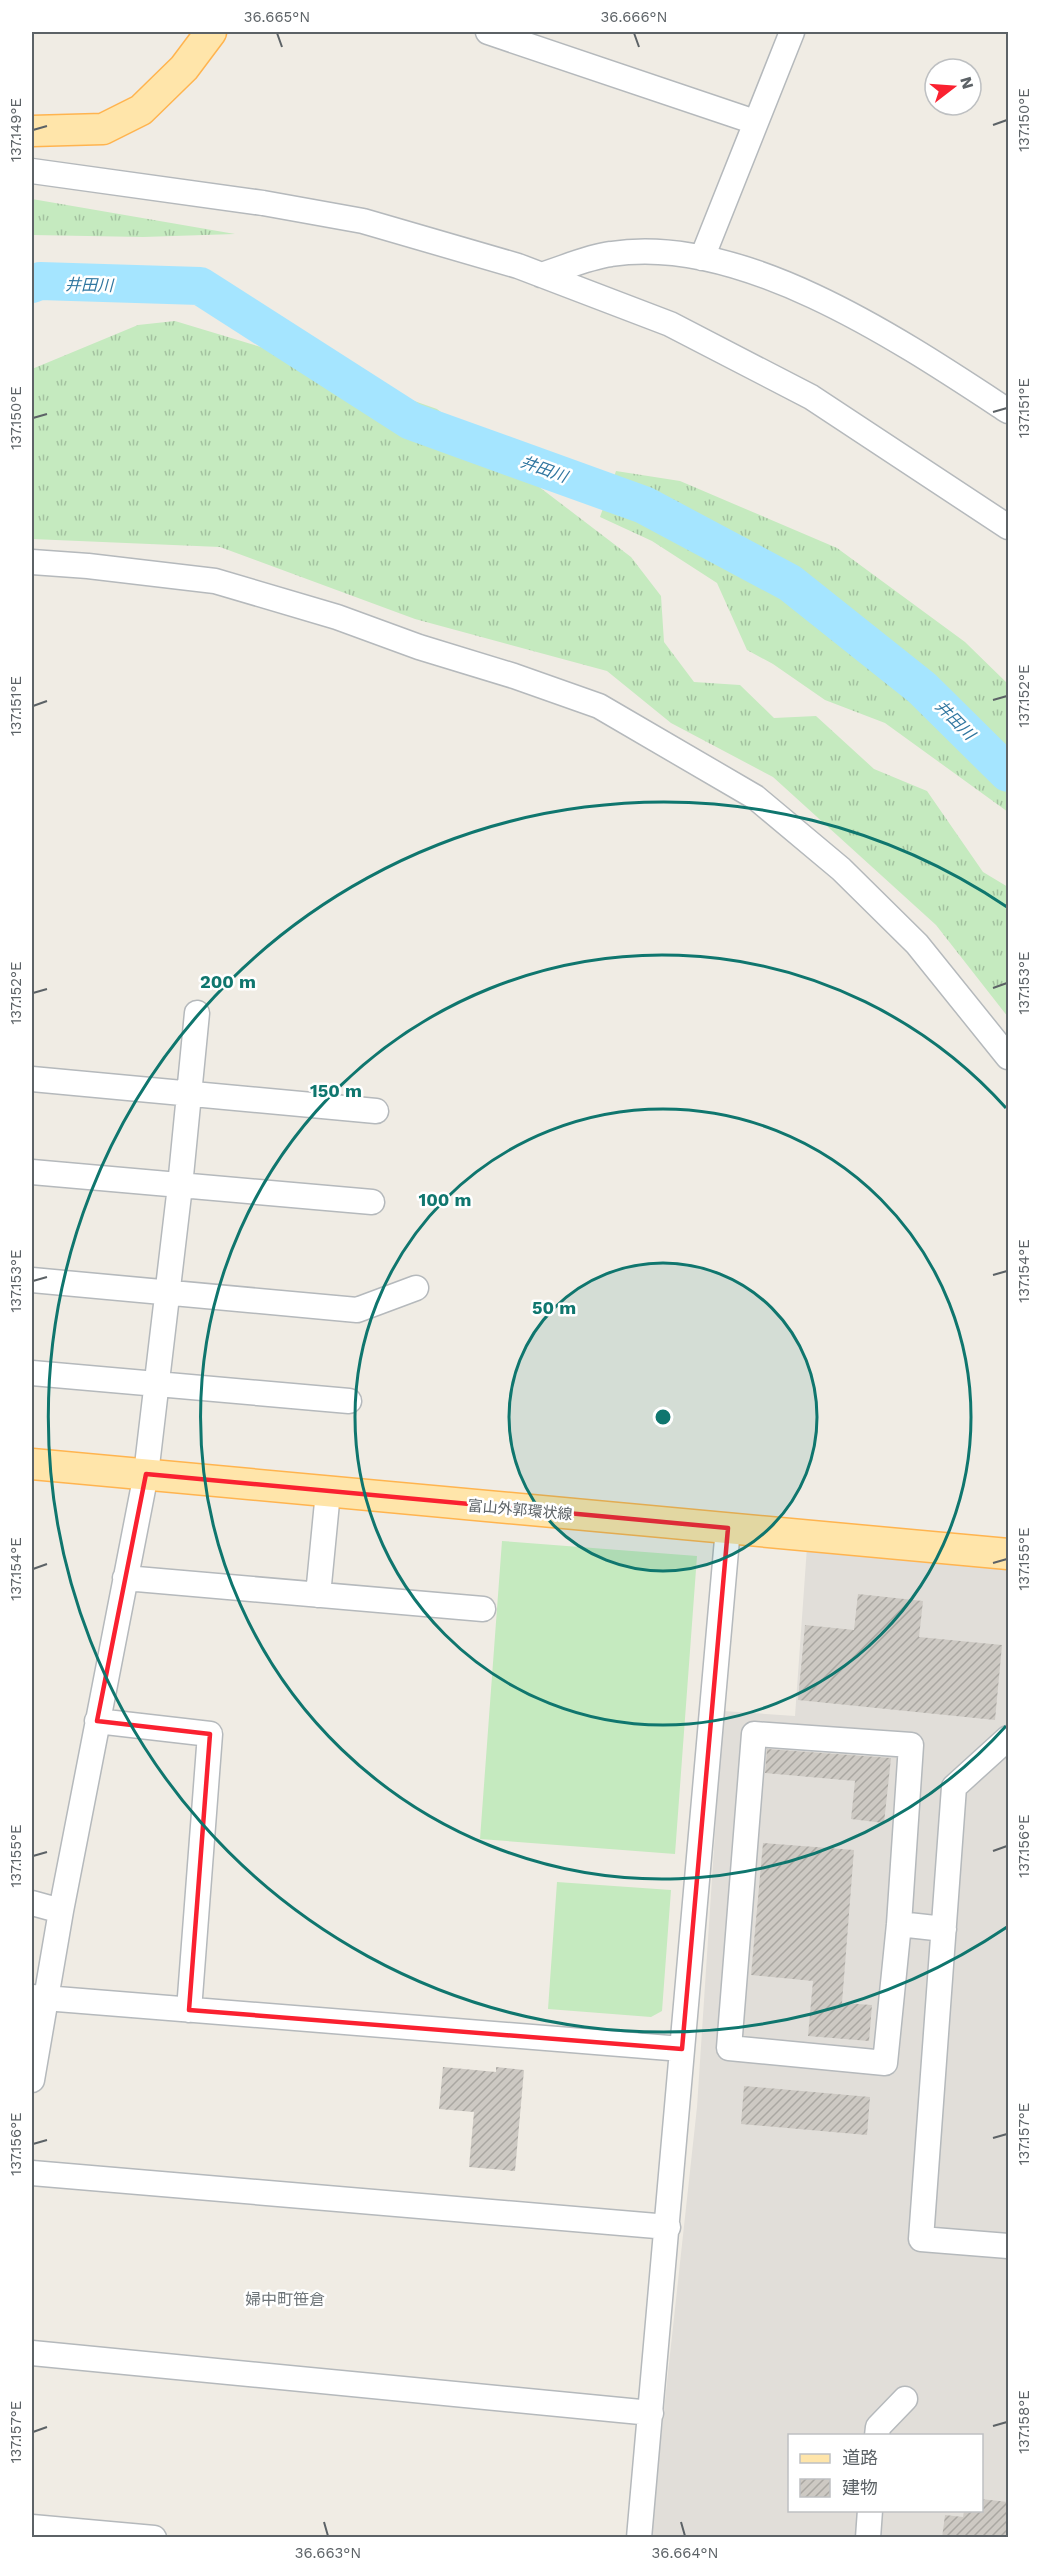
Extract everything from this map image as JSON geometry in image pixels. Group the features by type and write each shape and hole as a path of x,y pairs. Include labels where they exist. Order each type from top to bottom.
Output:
{"main road":[{"path":"32,131 103,129 141,110 184,68 211,32"},
{"name":"富山外郭環状線","path":"32,1464 1008,1554"}],"street":[{"path":"488,32 755,122"},
{"path":"702,258 792,32"},
{"path":"32,171 263,203 363,221 541,275 670,324 811,397 1008,527"},
{"path":"541,275 610,254 656,252 734,264 810,295 898,340 1008,411"},
{"path":"32,562 88,566 215,581 337,617 419,647 514,676 599,706 755,797 841,869 917,944 1008,1057"},
{"path":"32,2080 38,1998 61,1911 146,1474 180,1186 196,1013"},
{"path":"32,1080 376,1111"},
{"path":"32,1172 372,1202"},
{"path":"32,1280 357,1310 416,1288"},
{"path":"32,1373 349,1401"},
{"path":"318,1594 328,1492"},
{"path":"639,2538 728,1528"},
{"path":"125,1578 483,1609"},
{"path":"97,1721 210,1734 189,2010"},
{"path":"754,1734 911,1745 899,1924 885,2063 729,2048 754,1734"},
{"path":"1008,1738 954,1787 921,2239 1008,2246"},
{"path":"32,1903 61,1911"},
{"path":"899,1924 944,1929"},
{"path":"38,1998 682,2049"},
{"path":"32,2173 668,2227"},
{"path":"32,2353 651,2413"},
{"path":"877,2434 878,2427 905,2400"},
{"path":"868,2538 870,2512"},
{"path":"32,2527 154,2538"}],"highlighted area":[{"path":"146,1474 728,1528 682,2049 189,2010 210,1734 97,1721"}],"shaded area":[{"path":"807,1547 1008,1566 1008,2537 650,2538 697,2107 723,1711 795,1716"}],"green space":[{"path":"32,199 235,234 143,237 32,235"},
{"path":"175,321 261,347 437,409 631,557 661,596 664,642 694,682 740,685 774,718 816,716 874,769 927,791 983,872 1008,887 1008,1017 936,925 773,777 671,723 607,671 415,619 220,547 32,539 32,369 138,325"},
{"path":"616,471 680,481 837,548 965,642 1008,684 1008,812 885,723 825,700 773,664 747,650 717,583 652,541 600,517"},
{"path":"502,1541 697,1556 675,1854 480,1839"},
{"path":"557,1882 671,1890 662,2011 651,2017 548,2009"}],"building":[{"path":"858,1594 923,1601 919,1637 1002,1645 995,1720 798,1700 805,1625 854,1630"},
{"path":"767,1749 891,1758 884,1823 851,1819 855,1781 765,1773"},
{"path":"763,1843 854,1850 842,2003 872,2005 869,2041 808,2036 813,1981 751,1975"},
{"path":"443,2067 496,2072 496,2067 524,2070 515,2171 469,2167 474,2112 439,2109"},
{"path":"744,2086 870,2097 867,2135 741,2124"},
{"path":"983,2499 1008,2502 1008,2538 942,2538 945,2515 963,2517 964,2512 983,2512"}],"waterway":[{"name":"井田川","path":"32,284 40,281 200,286 411,421 644,505 790,583 922,688 1008,773"}],"district":[{"name":"婦中町笹倉","path":"285,2299"}]}
